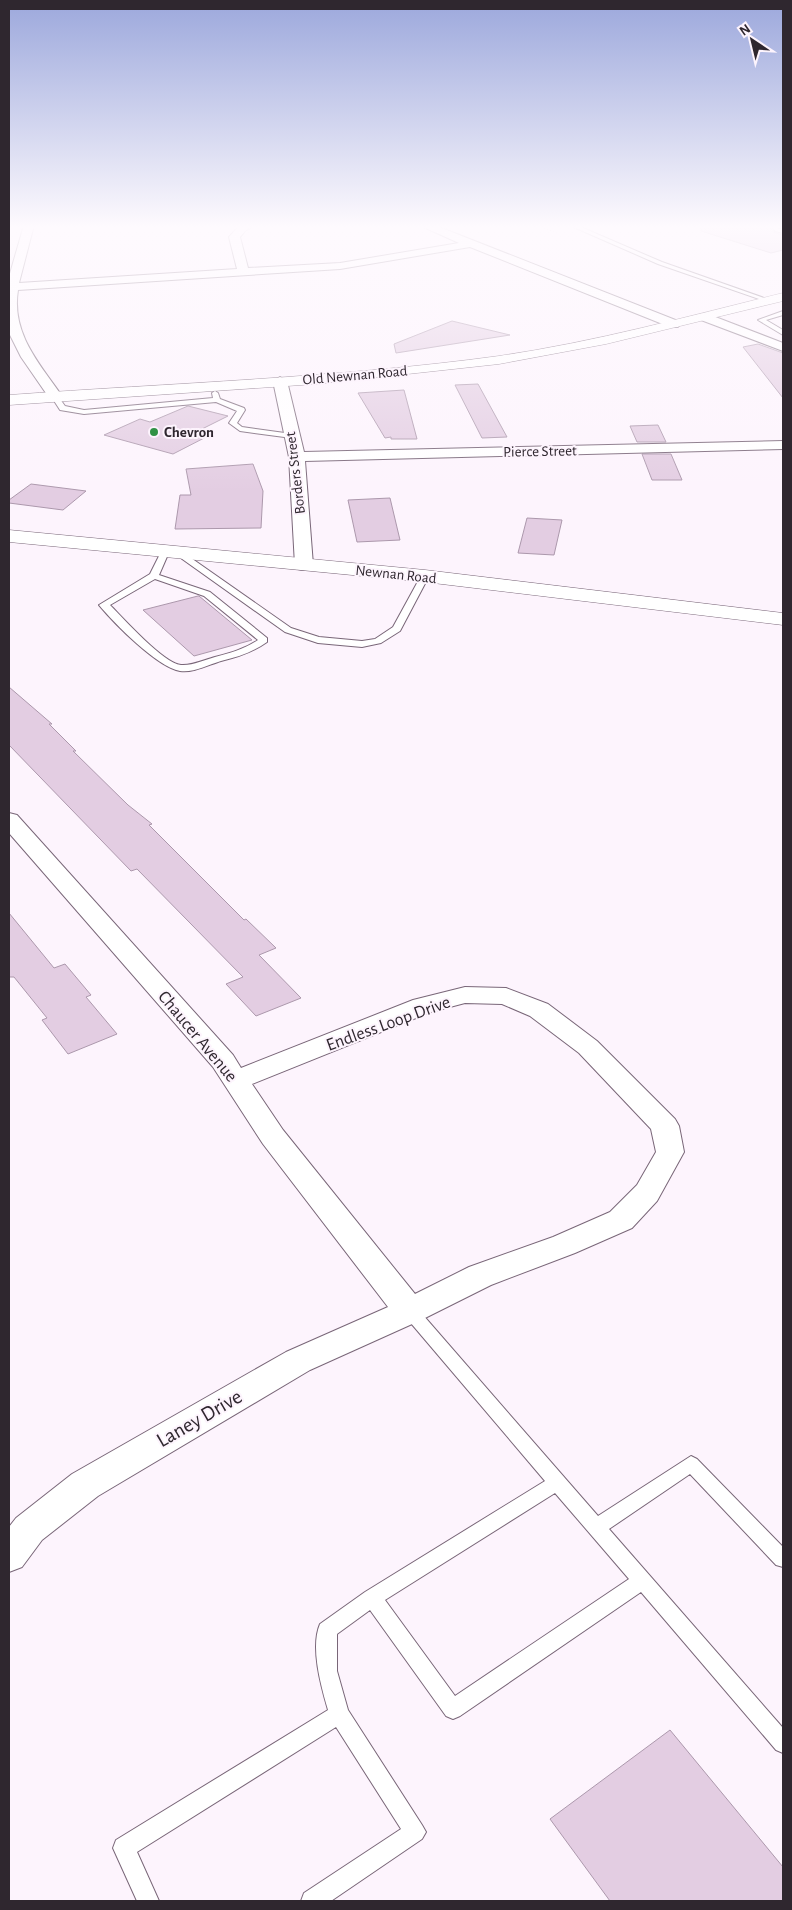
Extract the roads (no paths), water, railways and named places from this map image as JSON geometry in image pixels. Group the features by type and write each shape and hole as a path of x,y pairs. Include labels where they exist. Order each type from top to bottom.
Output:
{"street":[{"path":"11,314 15,332 25,352 55,396"},
{"path":"649,314 674,324"},
{"name":"Old Newnan Road","path":"9,400 406,371 500,360 564,349 715,314"},
{"path":"705,317 779,343"},
{"name":"Borders Street","path":"280,381 297,457 304,565"},
{"name":"Pierce Street","path":"297,457 783,445"},
{"name":"Newnan Road","path":"9,536 425,576 783,619"},
{"name":"Chaucer Avenue","path":"9,820 223,1061 273,1136 410,1311"},
{"name":"Endless Loop Drive","path":"236,1080 422,1006 466,995 506,996 539,1010 588,1047 665,1126 670,1152 647,1193 621,1220 564,1245 480,1276 410,1311"},
{"name":"Laney Drive","path":"9,1555 29,1529 85,1485 298,1361 410,1311"}],"lane":[{"path":"779,314 761,320 783,333"},
{"path":"214,385 217,400"},
{"path":"55,396 64,408 84,412 217,400 241,410 233,423 240,429 292,436"},
{"path":"154,576 208,594 264,640 256,646 222,658 181,668 170,666 104,604 154,576 173,553 288,630 318,640 362,644 378,641 397,629 425,576"},
{"path":"410,1311 556,1483 597,1527 783,1743"},
{"path":"597,1527 691,1464 783,1559"},
{"path":"312,1901 415,1832 339,1714 327,1671 327,1630 372,1598 556,1483"},
{"path":"372,1598 453,1709 643,1580"},
{"path":"148,1901 124,1848 339,1714"}],"place":[{"name":"Chevron","path":"154,432"}]}
